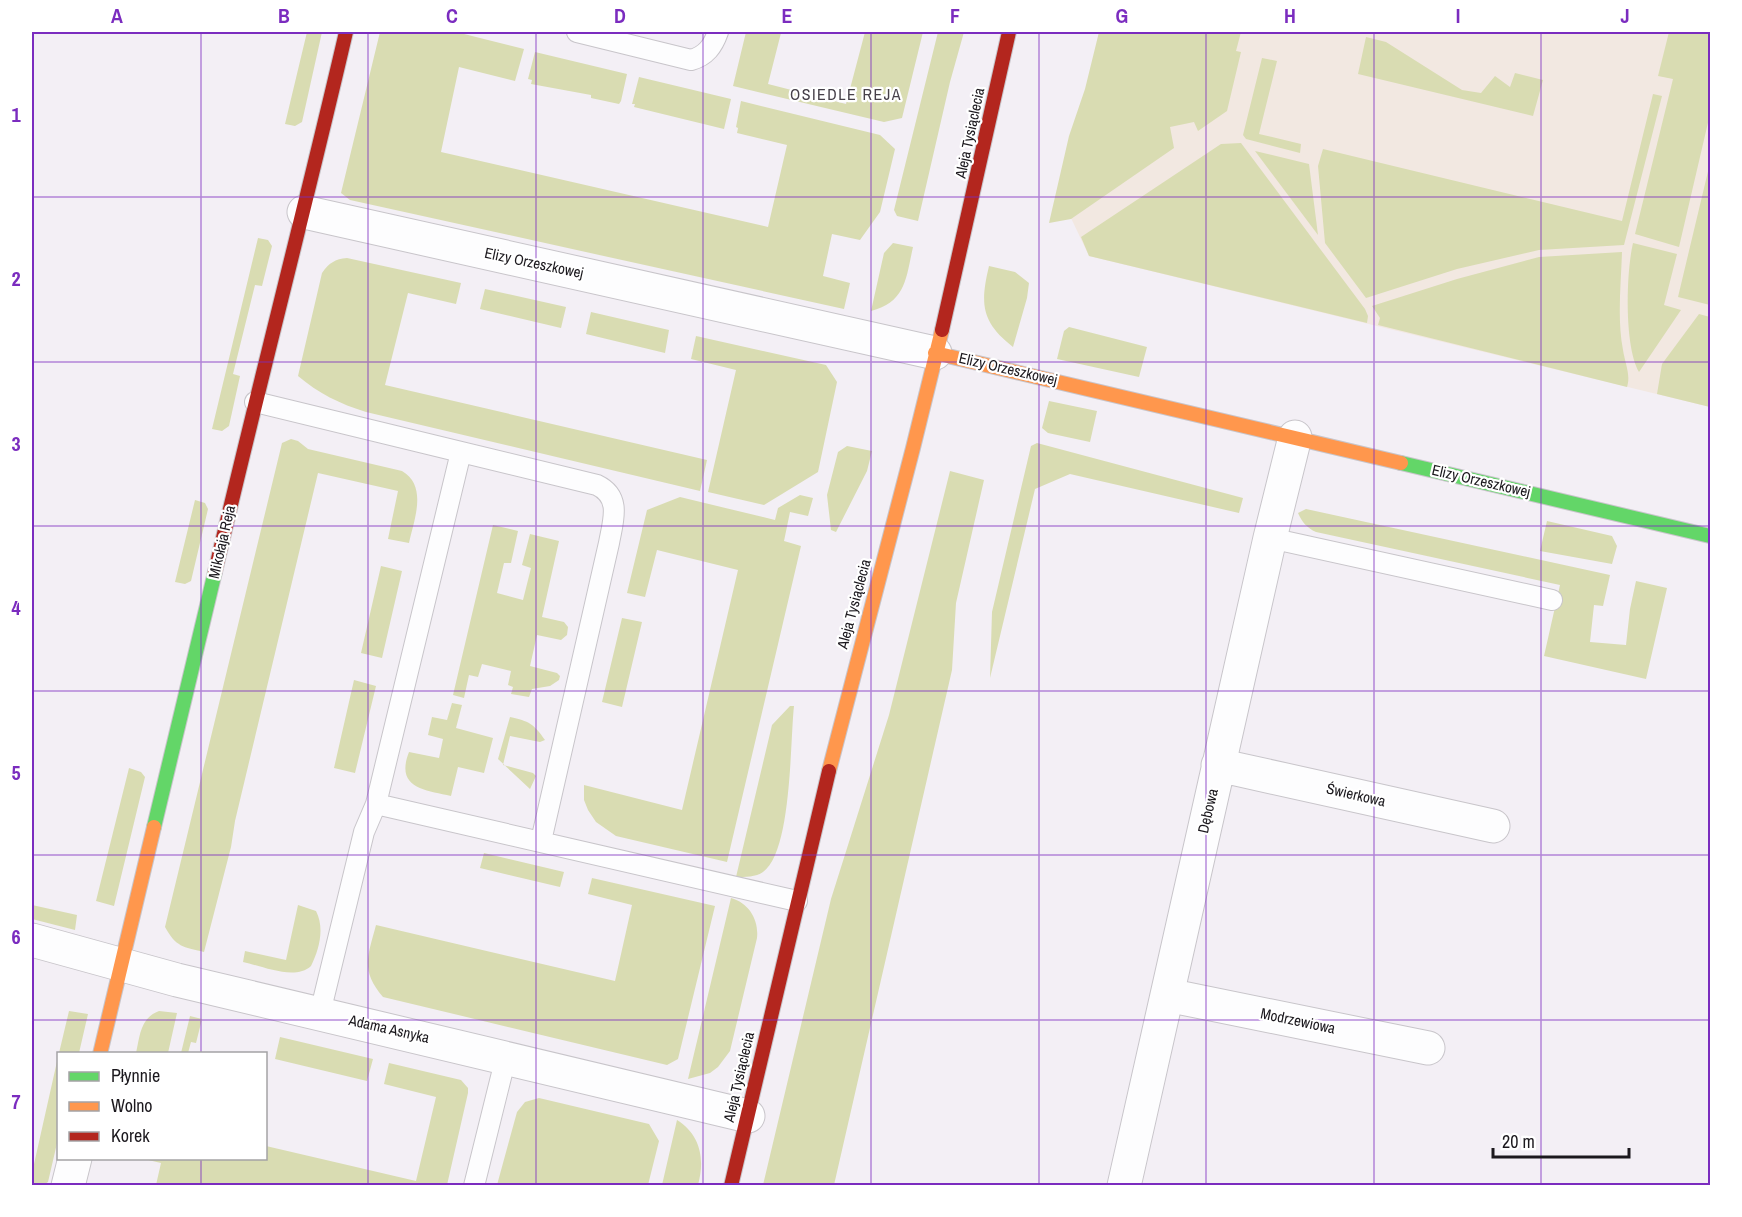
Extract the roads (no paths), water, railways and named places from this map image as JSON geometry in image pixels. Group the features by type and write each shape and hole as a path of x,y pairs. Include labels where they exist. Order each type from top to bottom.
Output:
{"street":[{"name":"Mikołaja Reja","path":"100,1052 255,402 304,212 346,32"},
{"name":"Aleja Tysiąclecia","path":"731,1185 797,901 869,609 913,448 962,245 1009,32"},
{"name":"Elizy Orzeszkowej","path":"304,212 935,353 1710,536"},
{"name":"Dębowa","path":"1124,1185 1218,765 1295,437"},
{"name":"Świerkowa","path":"1218,765 1493,826"},
{"name":"Adama Asnyka","path":"32,940 122,966 748,1116"},
{"name":"Modrzewiowa","path":"1167,994 1428,1048"},
{"path":"68,1185 74,1160"}],"lane":[{"path":"578,32 691,60 706,53 718,32"},
{"path":"255,402 597,485 609,494 613,505 614,520 541,841"},
{"path":"320,1013 364,832 376,804 461,452"},
{"path":"1270,538 1552,600"},
{"path":"376,804 797,901"},
{"path":"474,1185 506,1057"}],"district":[{"name":"OSIEDLE REJA","path":"846,94"}]}
